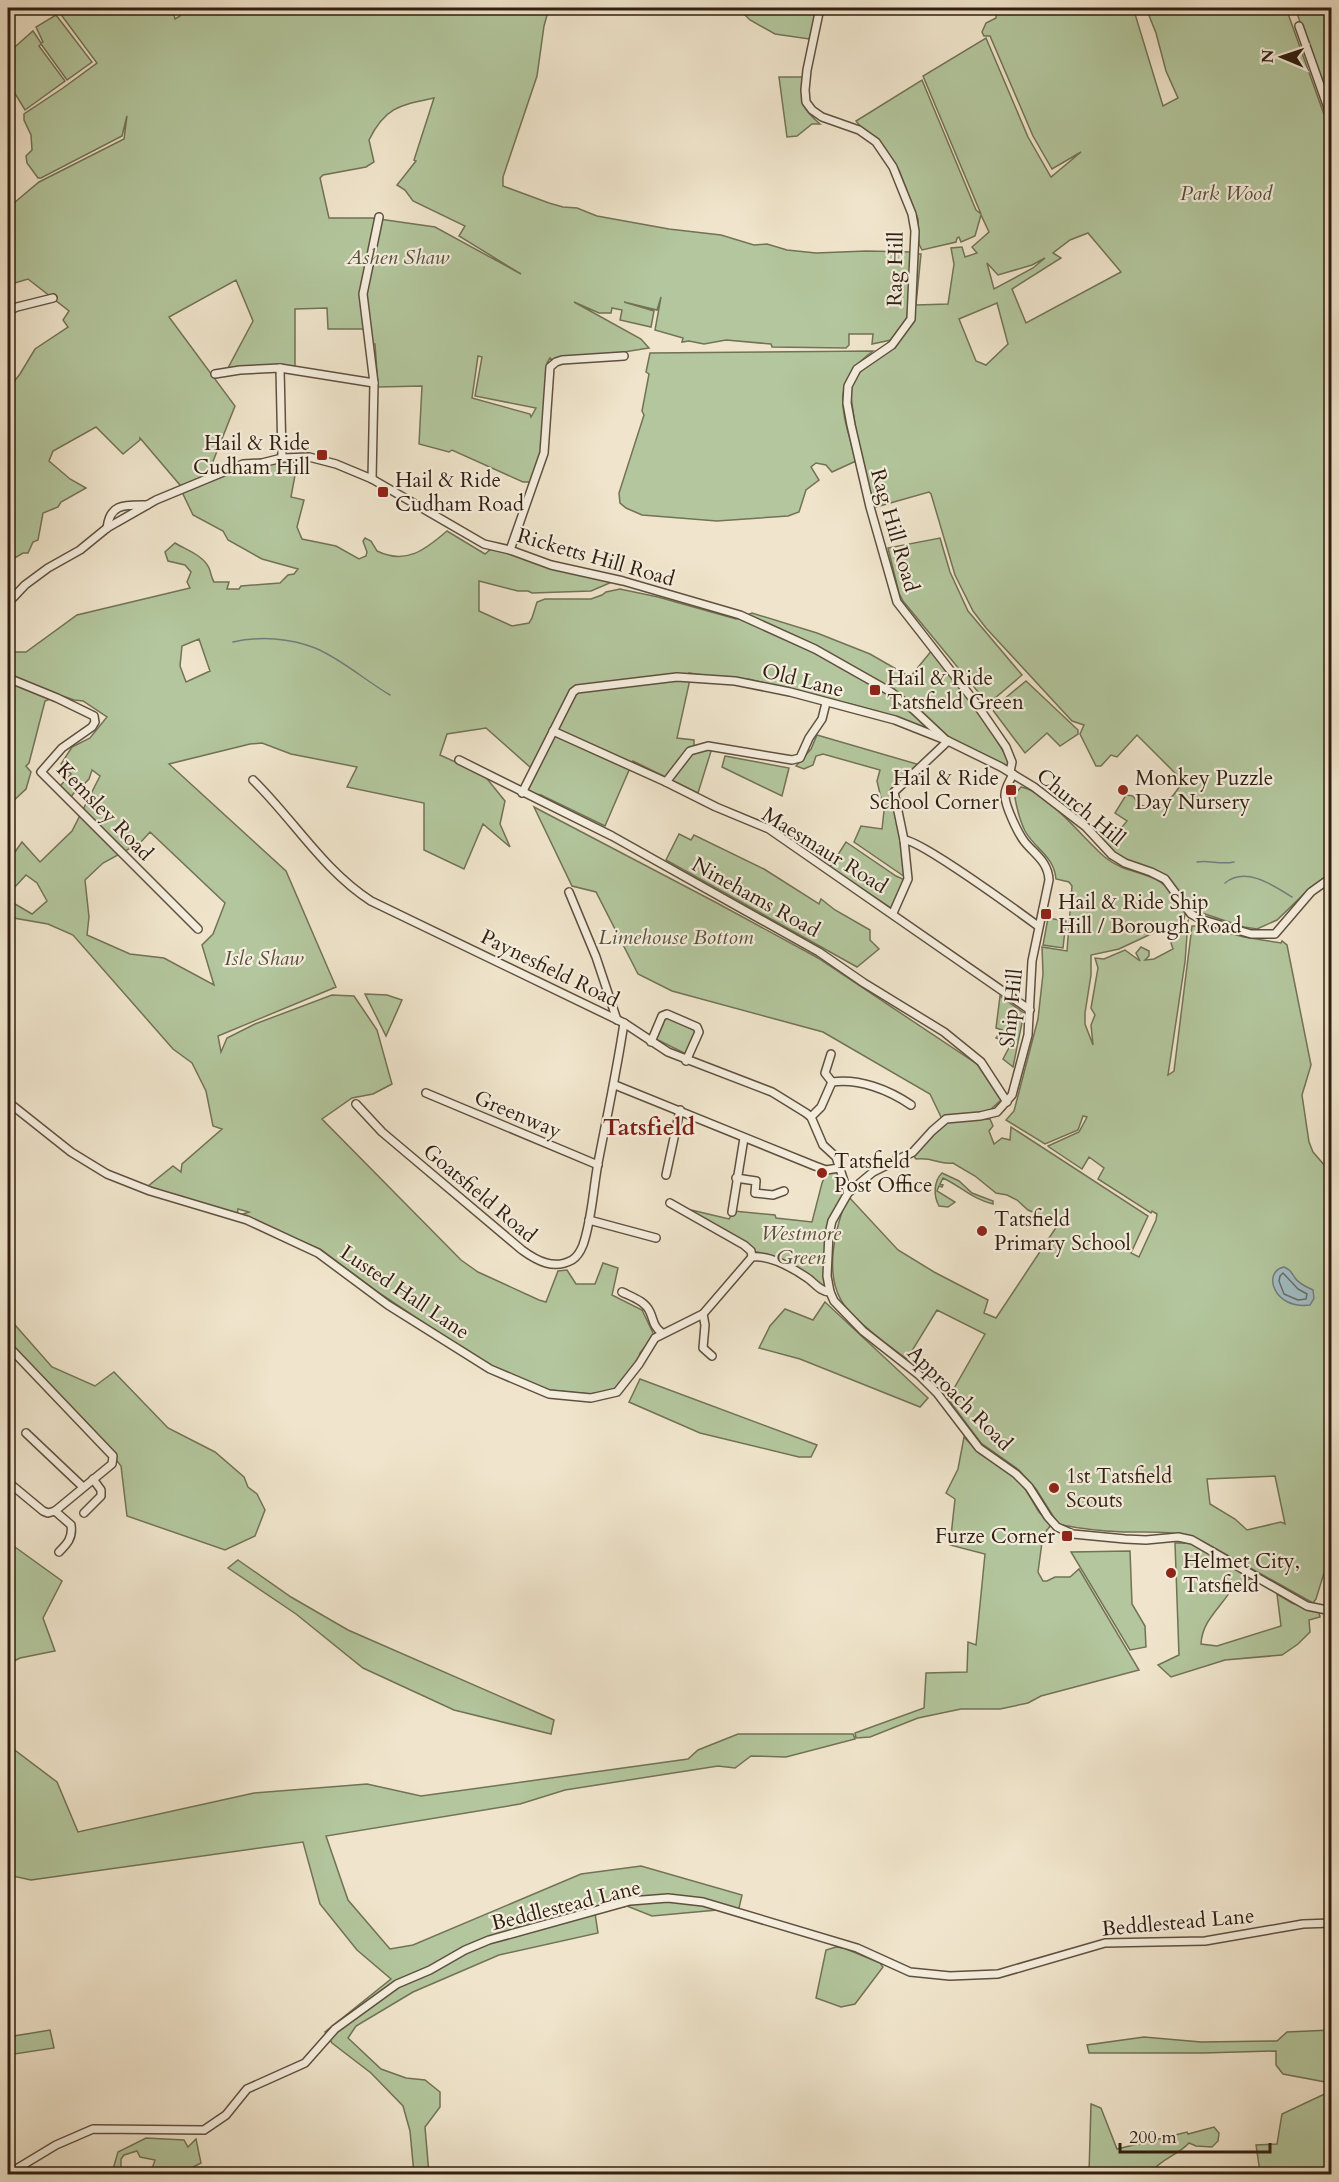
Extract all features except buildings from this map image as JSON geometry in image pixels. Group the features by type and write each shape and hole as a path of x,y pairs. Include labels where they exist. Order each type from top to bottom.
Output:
{"street":[{"name":"Rag Hill","path":"820,8 807,70 806,102 822,117 859,129 876,142 893,167 912,214 915,231 911,319 892,345 884,350"},
{"path":"1299,26 1332,119"},
{"path":"372,479 374,383 363,294 379,217"},
{"path":"8,311 53,298"},
{"name":"Rag Hill Road","path":"884,350 857,369 848,386 847,403 870,507 897,602 969,693 1006,747 1012,762 1012,773"},
{"path":"510,550 544,453 550,367 562,360 624,356"},
{"path":"215,374 280,368 374,383"},
{"path":"280,368 282,458"},
{"name":"Ricketts Hill Road","path":"8,603 40,574 80,550 107,528 147,505 243,464 262,463 282,458 309,457 336,464 372,479 478,541 550,565 623,580 740,615 815,649 891,692 947,741"},
{"path":"107,528 108,518 114,510 124,505 147,505"},
{"name":"Old Lane","path":"553,731 573,692 577,689 677,677 748,683 876,714 947,741 1012,773"},
{"name":"Kemsley Road","path":"8,678 94,716 95,722 92,727 62,748 41,772 198,929"},
{"path":"666,782 690,752 708,746 792,760 800,758 809,738 822,720 826,703"},
{"path":"522,793 553,731"},
{"name":"Maesmaur Road","path":"553,731 716,807 769,829 1030,1010"},
{"path":"893,913 908,879 904,840 894,792 947,741"},
{"name":"Ninehams Road","path":"459,760 612,836 819,952 864,983 944,1032 981,1062 1007,1102"},
{"name":"Church Hill","path":"1012,773 1080,822 1112,855 1125,863 1165,879 1191,914 1210,923 1251,934 1275,934 1311,892 1332,877"},
{"name":"Ship Hill","path":"1007,1102 1012,1095 1028,1035 1032,961 1047,892 1048,874 1037,852 1024,842 1006,804 1006,790 1012,773"},
{"name":"Paynesfield Road","path":"252,780 351,888 371,901 621,1021 651,1042 686,1060 772,1092 811,1117"},
{"path":"904,840 912,841 939,858 1038,926"},
{"path":"569,892 621,1021"},
{"path":"651,1042 662,1016 667,1014 697,1027 699,1032 686,1060"},
{"name":"Goatsfield Road","path":"356,1104 382,1132 522,1250 538,1262 556,1265 574,1259 582,1246 589,1220 615,1085 621,1021"},
{"path":"831,1054 825,1073 832,1082"},
{"path":"832,1082 847,1081 885,1091 910,1105"},
{"path":"832,1082 821,1107 811,1117 823,1145 836,1157 848,1193"},
{"path":"615,1085 826,1170 839,1168"},
{"name":"Greenway","path":"426,1093 598,1165"},
{"name":"Lusted Hall Lane","path":"8,1102 71,1152 107,1174 150,1191 247,1220 318,1252 388,1305 490,1370 549,1394 591,1398 617,1392 639,1364 655,1338 703,1314 752,1257"},
{"path":"670,1203 744,1245 751,1251 752,1257 767,1257 806,1277 824,1292 830,1292 827,1276 829,1234 832,1221 848,1193 873,1172 914,1152 946,1119 991,1114 997,1112 1007,1102"},
{"path":"666,1175 680,1110"},
{"path":"732,1212 744,1138"},
{"path":"736,1178 760,1182 754,1192 773,1195 784,1191"},
{"path":"589,1220 656,1238"},
{"path":"622,1292 647,1307 654,1326 662,1333"},
{"name":"Approach Road","path":"830,1292 841,1310 863,1331 926,1382 980,1448 1016,1474 1029,1487 1057,1527 1073,1534 1125,1539 1192,1540 1307,1606 1332,1611"},
{"path":"703,1314 705,1329 703,1348 712,1356"},
{"path":"8,1346 113,1456 111,1464 51,1512"},
{"path":"26,1433 83,1487"},
{"path":"84,1513 101,1496 101,1490 93,1479"},
{"path":"8,1482 38,1508 51,1512 72,1525 70,1539 59,1552"},
{"name":"Beddlestead Lane","path":"8,2174 56,2145 93,2129 204,2130 225,2115 247,2089 304,2063 335,2029 398,1984 489,1940 630,1901 668,1899 703,1902 857,1948 910,1972 950,1976 998,1974 1105,1943 1205,1941 1303,1924 1332,1923"}],"green space":[{"path":"73,8 172,8 175,19 180,16 176,8 549,8 537,76 503,177 503,186 549,203 577,208 597,216 669,229 721,235 754,245 767,244 787,250 816,253 912,252 907,319 891,340 872,344 873,334 849,334 849,345 846,348 772,347 771,344 726,340 704,344 682,342 683,338 655,330 661,297 657,310 624,302 654,311 651,327 620,320 622,310 612,308 611,313 599,313 574,302 641,339 649,348 555,363 550,358 547,363 541,455 532,482 523,482 452,450 449,452 419,444 422,386 378,387 375,344 372,344 364,329 328,329 327,308 295,309 295,366 228,368 253,321 236,280 169,317 235,406 204,484 246,467 298,459 291,497 304,500 297,527 302,539 336,546 359,559 366,556 363,541 365,538 371,541 377,551 387,555 406,556 423,549 447,531 485,554 491,549 497,549 571,573 612,582 591,591 532,593 479,581 479,611 512,626 529,623 537,602 545,599 591,599 620,589 736,619 752,613 817,633 870,654 910,677 933,649 990,729 1009,761 1008,769 947,738 911,703 868,676 861,678 913,711 938,735 886,714 848,703 748,679 720,678 689,673 689,684 677,738 694,740 694,746 698,751 712,748 698,793 633,761 605,826 541,795 522,792 531,768 486,728 447,734 440,755 484,775 505,801 500,824 510,847 483,824 464,869 424,850 424,803 347,787 357,767 291,754 262,743 169,764 286,871 336,987 218,1036 221,1052 227,1038 255,1024 332,995 354,996 377,1030 392,1084 373,1094 352,1098 322,1119 461,1260 478,1272 546,1302 558,1271 567,1270 576,1284 595,1284 603,1263 618,1268 612,1295 642,1310 654,1335 615,1390 589,1394 549,1390 492,1368 378,1292 320,1249 240,1215 249,1212 238,1209 237,1215 147,1187 173,1166 181,1172 182,1164 222,1129 213,1126 206,1091 192,1063 173,1049 73,935 48,924 8,917 10,901 32,914 47,901 37,883 26,875 12,890 8,875 9,864 22,842 40,862 72,831 100,776 92,770 89,779 84,784 82,783 70,798 60,786 71,774 61,764 72,747 90,738 107,717 83,701 60,695 45,701 29,763 26,766 31,772 26,789 10,804 8,798 8,652 26,652 77,615 190,588 187,582 191,572 185,565 168,561 165,552 175,543 194,553 206,563 214,582 229,582 227,589 280,583 298,569 262,559 228,540 223,531 193,515 182,492 185,491 140,438 123,454 96,427 53,451 49,461 70,479 86,488 61,502 58,507 43,513 38,540 33,542 28,553 23,553 8,562 8,389 35,349 68,327 63,320 69,311 28,279 8,285 8,208 39,182 124,139 127,116 122,136 41,178 38,178 27,163 26,156 32,150 31,135 24,120 24,114 97,63 59,12","holes":["434,98 414,160 416,161 397,185 405,190 413,201 465,226 459,236 521,274 435,227 372,218 329,218 320,178 323,175 366,167 374,162 369,140 381,120 403,106","478,356 482,357 475,396 536,408 531,417 530,414 472,398","199,639 210,671 186,682 180,666 182,646","150,832 225,903 213,934 202,945 214,985 164,958 130,954 87,935 89,917 85,880 103,863 140,843"]},
{"path":"738,8 818,8 809,39 775,34 750,20"},
{"name":"Park Wood","path":"997,8 1135,8 1163,106 1178,98 1166,71 1156,33 1146,8 1286,8 1331,134 1331,874 1310,888 1277,920 1257,929 1196,911 1187,904 1175,887 1125,862 1094,833 1096,830 1110,842 1127,821 1115,813 1126,795 1133,796 1139,805 1154,807 1166,803 1183,781 1137,735 1117,757 1111,755 1101,766 1096,766 1080,734 1084,725 1072,721 973,611 955,575 929,492 876,507 872,504 857,438 850,390 853,381 861,371 879,358 911,323 916,254 921,254 916,305 948,304 954,264 951,248 962,247 965,257 977,253 972,247 989,232 981,215 975,236 961,242 959,237 956,242 922,250 919,244 918,219 899,170 882,144 856,121 922,80 976,210 981,214 923,76 986,38 1028,137 1051,177 1081,152 1052,169 1033,136 990,36 984,36 982,32 986,23 996,18","holes":["1088,233 1121,272 1026,323 1012,289 1061,258 1053,253 1070,240","1045,258 1033,268 994,289 987,263 998,275 1032,265","997,303 1008,344 986,365 976,361 959,319"]},
{"path":"1295,8 1331,8 1331,106"},
{"path":"56,15 92,62 67,80 41,44 39,46 65,81 25,110 8,82 13,76 8,70 8,53 33,31 41,43 43,42 36,27"},
{"path":"779,77 804,77 803,104 809,114 820,124 812,124 797,136 787,137"},
{"path":"873,351 859,363 849,376 844,388 844,414 856,461 832,472 826,465 816,463 811,467 819,480 806,490 799,512 788,516 717,521 642,515 620,503 619,493 644,415 642,411 649,374 646,372 650,353"},
{"path":"940,538 950,572 968,611 1022,675 988,704 903,601 899,593 888,548"},
{"path":"1026,681 1078,730 1078,734 1060,746 1047,733 1025,753 992,709"},
{"path":"817,735 920,765 893,789 905,877 854,842 861,826 882,829 884,811 877,781 880,770 823,754 816,756 813,765 804,769 796,766 811,749"},
{"path":"725,756 789,768 782,796 722,767"},
{"path":"1021,787 1042,797 1106,858 1118,866 1151,877 1161,883 1186,911 1184,919 1173,933 1166,927 1119,949 1091,955 1085,1024 1093,1045 1091,1025 1095,1015 1091,1008 1098,968 1095,958 1104,959 1125,950 1140,961 1136,953 1141,947 1149,951 1149,956 1145,960 1154,959 1173,949 1171,943 1188,921 1185,962 1168,1075 1174,1071 1192,926 1201,926 1244,937 1281,943 1282,941 1287,945 1311,1065 1302,1095 1309,1142 1313,1152 1332,1174 1332,1547 1313,1603 1192,1537 1163,1532 1107,1531 1058,1524 1036,1489 1019,1470 981,1443 948,1399 985,1334 937,1310 907,1359 853,1315 841,1300 836,1288 833,1276 834,1248 839,1220 848,1196 898,1250 988,1300 984,1313 996,1318 1059,1223 1028,1210 1007,1195 996,1193 975,1176 953,1163 916,1159 913,1155 947,1122 990,1119 993,1126 989,1131 994,1144 1002,1138 1010,1140 1011,1127 1148,1216 1131,1253 1139,1257 1156,1220 1157,1214 1152,1211 1151,1213 1098,1179 1104,1168 1089,1157 1082,1169 1048,1146 1079,1132 1087,1117 1083,1116 1078,1130 1045,1144 1006,1120 1014,1111 1038,1019 1043,974 1042,947 1067,951 1072,886 1069,882 1056,879 1052,864 1025,831 1015,794","holes":["1275,1476 1285,1524 1281,1522 1247,1530 1235,1519 1210,1504 1207,1479"]},
{"name":"Limehouse Bottom","path":"534,807 818,958 977,1064 1001,1100 989,1111 942,1119 930,1094 823,1032 672,991 638,974 596,892 572,886"},
{"path":"679,834 691,840 694,835 764,869 819,904 821,899 835,910 870,930 870,940 879,949 857,967 666,860"},
{"path":"846,842 905,880 891,908 830,867"},
{"path":"1048,918 1066,921 1063,948 1043,945"},
{"path":"365,994 387,995 402,1000 386,1036"},
{"path":"1000,996 1024,1013 1013,1067 1003,1059 1011,1044 996,1038 1002,1030 996,1028"},
{"path":"667,1017 696,1033 686,1054 656,1039"},
{"name":"Westmore Green","path":"836,1171 847,1187 833,1213 825,1255 825,1287 823,1288 767,1256 758,1252 751,1253 690,1214 691,1210 729,1219 734,1211 812,1222 827,1172"},
{"path":"942,1173 959,1181 972,1193 993,1201 993,1204 979,1199 943,1178 940,1184 943,1185 939,1186 937,1191 955,1202 948,1207 939,1206 935,1188"},
{"path":"825,1302 928,1398 920,1407 800,1359 759,1348 770,1326 785,1309 813,1320"},
{"path":"8,1317 52,1367 95,1386 114,1372 168,1428 215,1452 244,1477 248,1487 257,1494 265,1510 255,1536 225,1550 127,1516 121,1466 88,1424 8,1342"},
{"path":"640,1379 817,1445 811,1457 799,1457 700,1433 629,1402"},
{"path":"964,1437 980,1454 1014,1475 1039,1512 1051,1525 1043,1535 1038,1572 1043,1581 1055,1577 1070,1577 1079,1569 1139,1670 1041,1696 1028,1703 1000,1709 961,1709 918,1718 870,1737 856,1738 855,1733 924,1708 926,1673 967,1672 968,1642 976,1645 985,1554 950,1545 955,1499 946,1493 958,1469"},
{"path":"8,1542 62,1581 43,1618 55,1651 20,1658 8,1664"},
{"path":"1175,1543 1190,1543 1253,1578 1235,1584 1205,1627 1201,1644 1217,1646 1281,1626 1277,1594 1292,1603 1319,1612 1320,1617 1309,1620 1310,1632 1282,1655 1225,1660 1171,1677 1158,1665 1179,1655"},
{"path":"1130,1551 1132,1604 1145,1626 1146,1647 1130,1650 1071,1552"},
{"path":"238,1560 291,1597 348,1630 554,1720 551,1734 454,1710 363,1668 296,1614 228,1568"},
{"path":"738,1734 853,1734 855,1739 786,1757 751,1756 735,1768 718,1766 565,1790 520,1804 326,1836 348,1900 390,1949 413,1945 581,1874 641,1866 742,1895 739,1908 652,1916 627,1906 595,1913 598,1933 499,1955 413,1992 356,2026 348,2038 381,2069 406,2078 425,2080 440,2092 440,2107 425,2127 429,2174 414,2174 410,2131 403,2106 371,2073 332,2043 325,2032 391,1979 357,1950 320,1904 303,1842 31,1880 8,1875 8,1745 57,1782 78,1832 254,1793 367,1784 421,1796 688,1759 698,1750"},
{"path":"836,1947 880,1963 883,1967 855,2004 841,2007 816,1998 826,1950"},
{"path":"50,2030 54,2048 8,2055 8,2037"},
{"path":"1331,2030 1331,2083 1283,2074 1276,2065 1276,2051 1089,2053 1087,2045 1144,2037 1201,2042 1277,2041 1287,2032"},
{"path":"1331,2091 1331,2174 1259,2174 1256,2145 1277,2144 1282,2114"},
{"path":"1091,2104 1101,2108 1117,2149 1214,2127 1219,2133 1218,2141 1212,2147 1189,2143 1156,2167 1152,2174 1085,2174 1089,2173"},
{"path":"146,2138 184,2140 188,2147 196,2139 201,2163 187,2170 187,2174 147,2174 151,2172 155,2160 140,2157 137,2151 124,2155 121,2159 121,2174 118,2174 113,2169 118,2152"}],"water":[{"path":"1284,1267 1290,1270 1299,1282 1313,1290 1314,1298 1310,1305 1287,1302 1275,1289 1274,1275 1277,1270"}],"waterway":[{"path":"233,642 275,639 315,648 390,695"},
{"path":"1197,862 1234,862"},
{"path":"1225,883 1241,876 1250,877 1268,883 1292,897"}],"place":[{"name":"Hail & Ride Cudham Hill","path":"322,455"},
{"name":"Hail & Ride Cudham Road","path":"383,492"},
{"name":"Hail & Ride Tatsfield Green","path":"875,690"},
{"name":"Hail & Ride School Corner","path":"1011,790"},
{"name":"Monkey Puzzle Day Nursery","path":"1123,790"},
{"name":"Hail & Ride Ship Hill / Borough Road","path":"1046,914"},
{"name":"Tatsfield Post Office","path":"822,1173"},
{"name":"Tatsfield Primary School","path":"982,1231"},
{"name":"1st Tatsfield Scouts","path":"1054,1488"},
{"name":"Furze Corner","path":"1067,1536"},
{"name":"Helmet City, Tatsfield","path":"1171,1573"}],"district":[{"name":"Tatsfield","path":"649,1127"}],"park label":[{"name":"Ashen Shaw","path":"398,257"},
{"name":"Isle Shaw","path":"264,958"}]}
